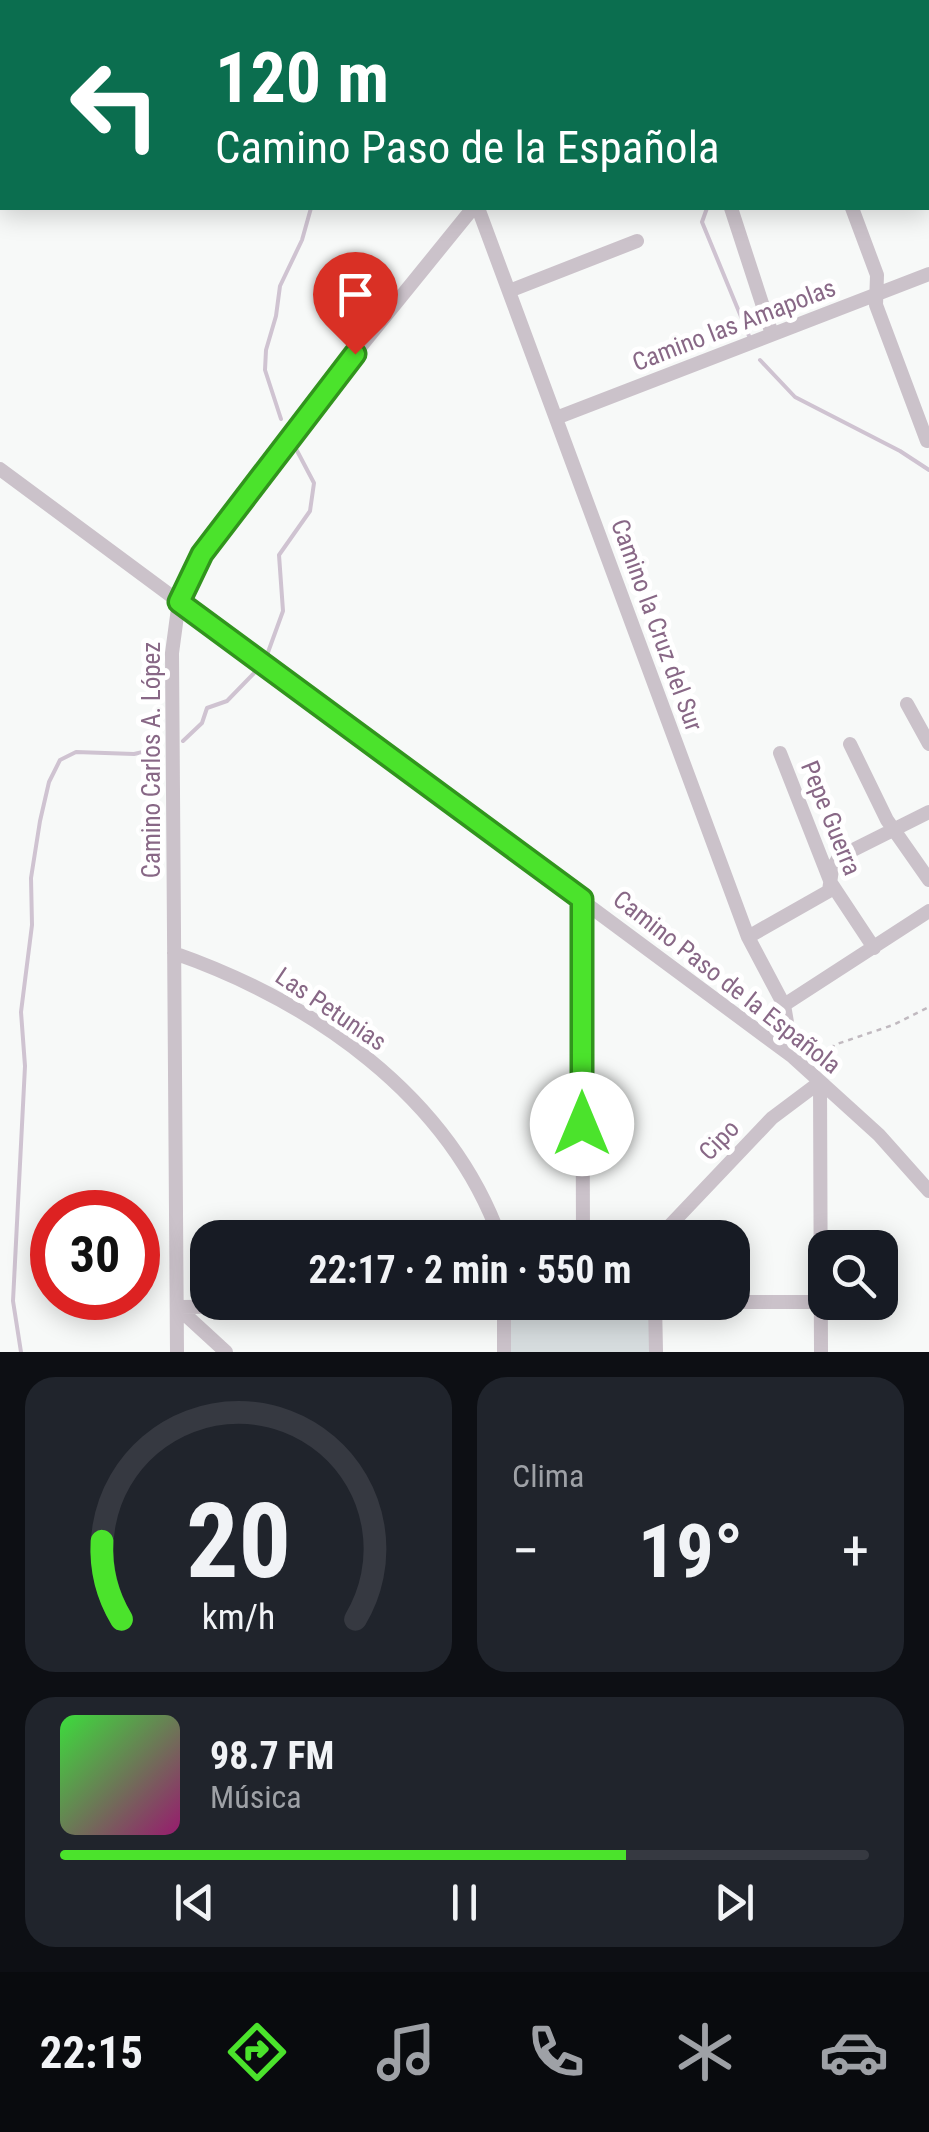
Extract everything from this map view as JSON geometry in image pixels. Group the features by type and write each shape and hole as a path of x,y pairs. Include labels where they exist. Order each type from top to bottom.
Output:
{"street":[{"name":"Camino Carlos A. López","path":"176,1352 172,653 179,602 202,554 284,441 474,210"},
{"name":"Camino la Cruz del Sur","path":"477,210 748,937 784,1005 794,1057"},
{"path":"731,210 772,334"},
{"path":"853,210 877,275 876,305 927,441"},
{"path":"509,291 637,241"},
{"name":"Camino las Amapolas","path":"556,418 929,274"},
{"name":"Camino Paso de la Española","path":"0,469 794,1057 879,1135 929,1191"},
{"path":"907,704 929,744"},
{"path":"850,744 887,820 897,829 929,880"},
{"name":"Pepe Guerra","path":"780,753 831,884 874,948"},
{"path":"748,937 829,891 832,870 839,857 929,812"},
{"path":"582,899 583,1220"},
{"path":"784,1005 929,910"},
{"name":"Las Petunias","path":"174,953 237,975 294,1005 347,1041 395,1083 445,1138 494,1220"},
{"path":"820,1082 821,1230"},
{"name":"Cipo","path":"675,1220 764,1126 820,1082"},
{"path":"750,1302 808,1302"},
{"path":"177,1307 190,1307"},
{"path":"177,1307 226,1352"},
{"path":"504,1320 504,1352"},
{"path":"655,1320 656,1352"},
{"path":"821,1320 821,1352"}],"path":[{"path":"820,1082 834,1044 893,1025 929,1007"}],"shaded area":[{"path":"509,1320 650,1320 651,1352 509,1352"}],"waterway":[{"path":"281,419 265,370 266,350 280,286 302,240 310,210"},
{"path":"706,210 702,222 749,336"},
{"path":"760,360 795,397 929,470"},
{"path":"267,655 283,611 279,555 310,511 314,483 294,445"},
{"path":"183,741 202,723 207,708 227,701 258,669"},
{"path":"21,1352 13,1301 25,1066 21,1012 32,925 31,878 49,782 60,760 76,752 134,754 161,748"}],"route":[{"path":"355,354 284,441 202,554 185,581 179,602 582,899 582,1124"}]}
